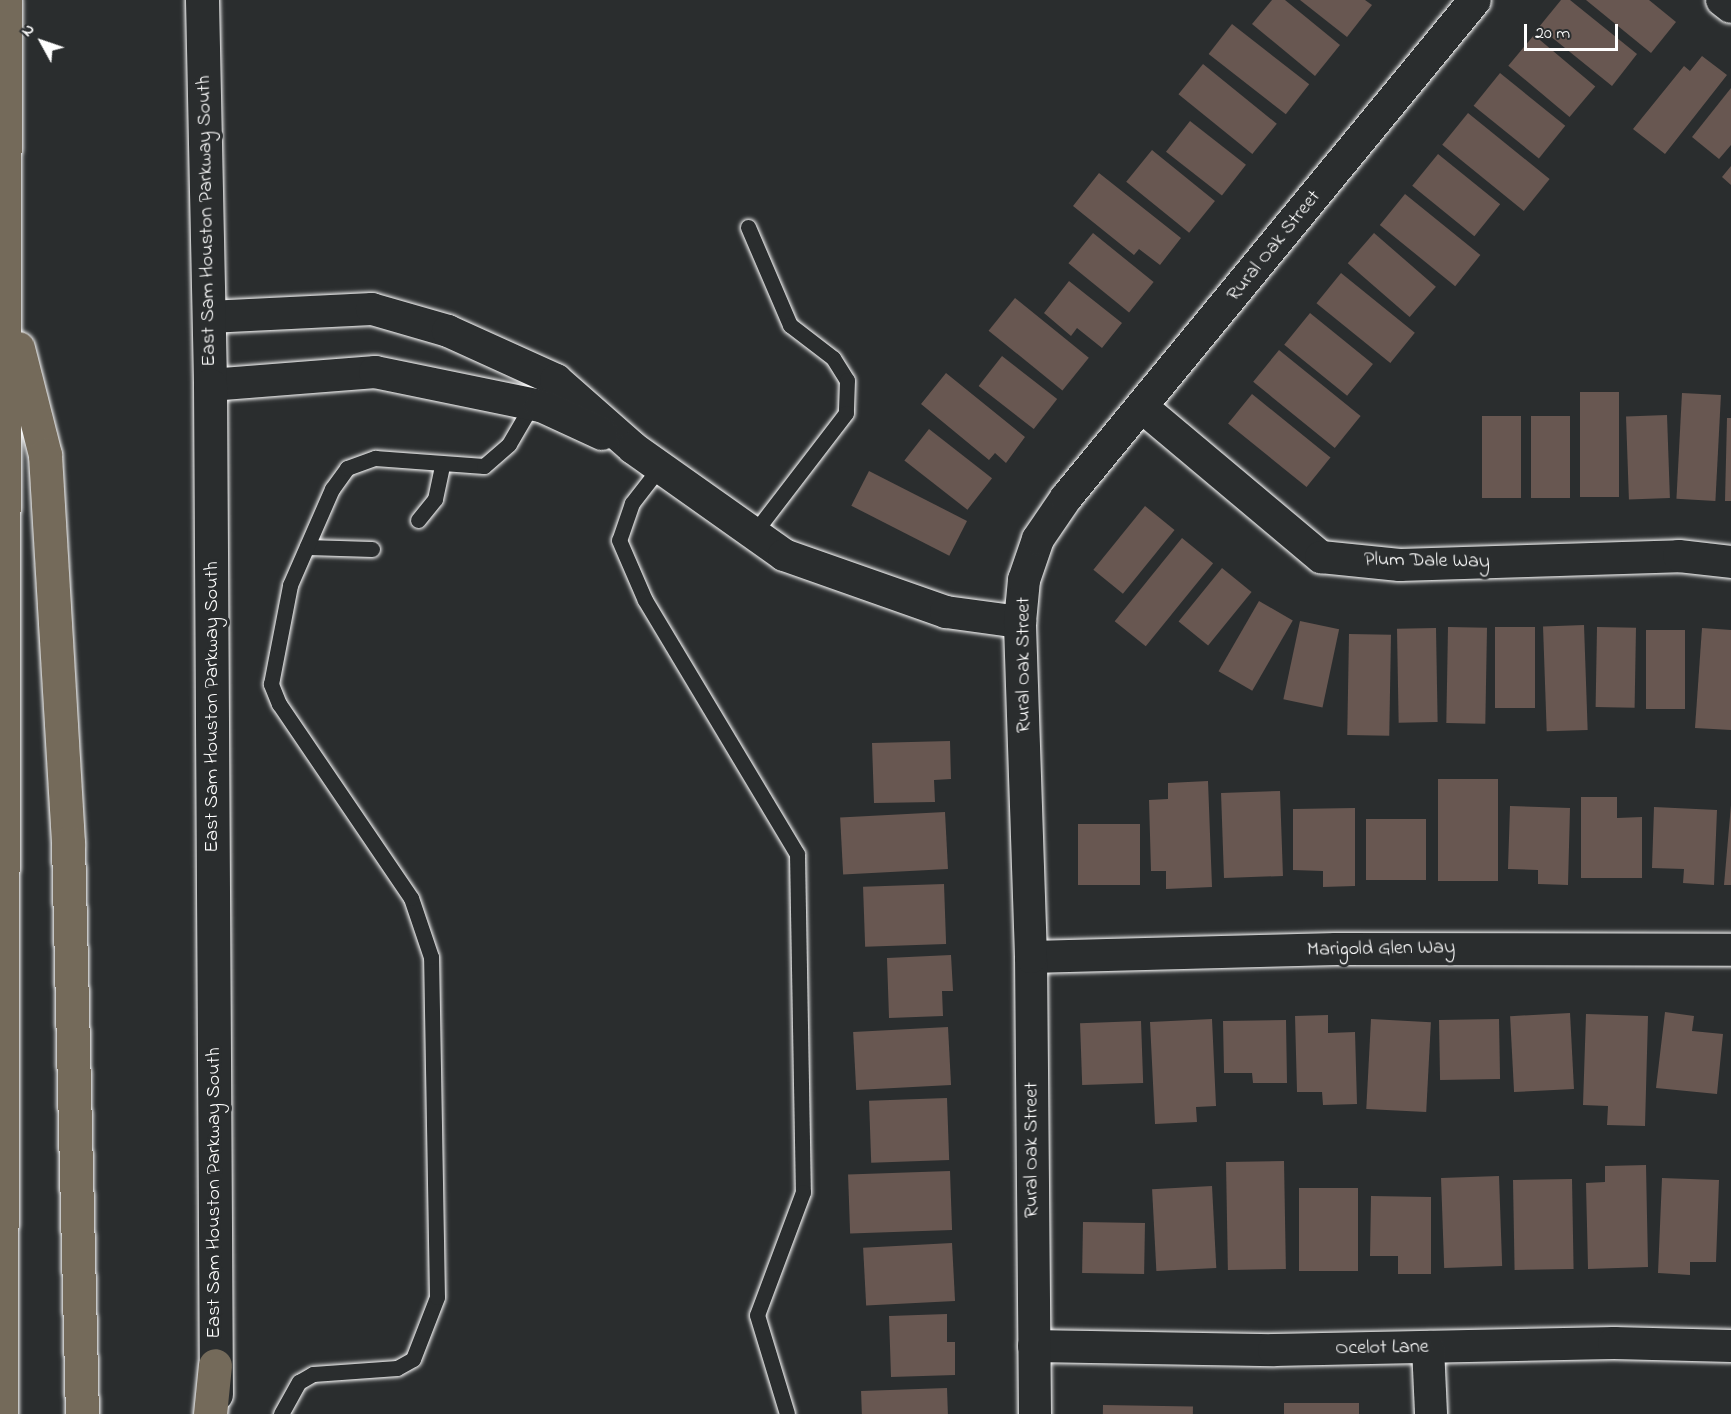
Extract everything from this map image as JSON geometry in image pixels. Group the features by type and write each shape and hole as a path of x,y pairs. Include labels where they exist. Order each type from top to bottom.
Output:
{"highway":[{"path":"2,1414 5,0"},
{"path":"6,299 45,455 68,843 82,1414"},
{"path":"210,1414 215,1365"}],"main road":[{"name":"East Sam Houston Parkway South","path":"202,0 210,385 216,1414"}],"street":[{"name":"Rural Oak Street","path":"1035,1414 1031,957 1020,622 1024,580 1038,539 1065,498 1475,0"},
{"path":"1722,0 1731,7"},
{"path":"209,317 372,309 448,331 545,375 633,448 784,555 946,612 1020,622"},
{"path":"210,385 375,372 532,404 633,448"},
{"name":"Plum Dale Way","path":"1142,407 1321,557 1400,565 1679,556 1731,562"},
{"name":"Marigold Glen Way","path":"1031,957 1336,949 1731,950"},
{"name":"Ocelot Lane","path":"1034,1346 1731,1346"},
{"path":"1428,1347 1431,1414"}],"lane":[{"path":"748,227 790,325 833,358 847,380 846,413 753,534"},
{"path":"280,1414 299,1382 313,1374 397,1368 413,1359 437,1297 431,957 411,898 279,704 271,684 290,585 332,489 347,468 375,458 442,465 484,466 509,444 532,404 545,375"},
{"path":"418,520 435,499 442,465"},
{"path":"660,467 632,503 619,540 645,600 797,854 803,1192 757,1314 787,1414"},
{"path":"307,547 372,549"}],"building":[{"path":"1272,0 1285,0 1340,45 1315,76 1252,24"},
{"path":"1300,0 1365,0 1372,5 1347,37"},
{"path":"1561,0 1570,0 1637,54 1612,86 1539,27"},
{"path":"1586,0 1649,0 1676,22 1651,53"},
{"path":"1232,24 1309,84 1286,114 1209,54"},
{"path":"1534,35 1595,86 1570,117 1508,66"},
{"path":"1702,56 1727,75 1665,154 1633,129 1684,66 1690,71"},
{"path":"1203,64 1277,124 1252,154 1178,94"},
{"path":"1500,73 1565,126 1539,159 1474,106"},
{"path":"1731,88 1731,145 1719,159 1692,137"},
{"path":"1468,113 1550,179 1524,211 1442,145"},
{"path":"1190,121 1246,165 1222,195 1166,152"},
{"path":"1152,150 1215,201 1189,233 1126,182"},
{"path":"1438,154 1500,204 1474,236 1412,186"},
{"path":"1731,166 1731,185 1722,177"},
{"path":"1099,173 1181,238 1160,265 1139,249 1134,255 1073,206"},
{"path":"1405,194 1480,255 1455,286 1380,225"},
{"path":"1093,233 1154,282 1129,312 1068,263"},
{"path":"1374,233 1436,287 1410,317 1348,263"},
{"path":"1341,273 1415,333 1390,363 1316,303"},
{"path":"1069,281 1122,323 1102,348 1077,328 1071,336 1044,313"},
{"path":"1015,298 1089,358 1062,390 989,331"},
{"path":"1310,313 1373,364 1347,396 1284,345"},
{"path":"1279,350 1361,416 1335,448 1253,382"},
{"path":"1002,356 1057,399 1034,429 979,386"},
{"path":"946,373 1025,437 1006,463 995,453 989,460 921,404"},
{"path":"1580,392 1619,392 1619,497 1580,497"},
{"path":"1682,393 1721,395 1715,501 1676,499"},
{"path":"1252,394 1330,458 1307,487 1228,424"},
{"path":"1667,415 1670,498 1629,499 1626,416"},
{"path":"1482,416 1521,416 1521,498 1482,498"},
{"path":"1531,416 1570,416 1570,498 1531,498"},
{"path":"1727,418 1731,418 1731,501 1725,501"},
{"path":"929,429 992,478 967,510 904,461"},
{"path":"869,471 967,521 949,556 851,506"},
{"path":"1145,506 1175,530 1123,594 1093,570"},
{"path":"1182,538 1213,563 1146,646 1115,621"},
{"path":"1222,568 1252,592 1208,646 1179,622"},
{"path":"1259,601 1293,620 1252,691 1218,671"},
{"path":"1300,621 1339,629 1322,708 1283,699"},
{"path":"1584,625 1588,730 1547,731 1543,626"},
{"path":"1448,627 1487,628 1485,724 1446,723"},
{"path":"1495,627 1535,627 1535,708 1495,708"},
{"path":"1597,627 1636,628 1635,708 1596,707"},
{"path":"1436,628 1438,722 1399,723 1397,629"},
{"path":"1702,628 1731,630 1731,730 1695,728"},
{"path":"1646,630 1685,630 1685,709 1646,709"},
{"path":"1349,634 1391,635 1389,736 1347,735"},
{"path":"950,741 951,779 934,780 935,802 874,803 872,743"},
{"path":"1438,779 1498,779 1498,881 1438,881"},
{"path":"1208,781 1212,887 1166,889 1166,871 1151,871 1149,800 1168,799 1168,783"},
{"path":"1280,791 1283,876 1224,878 1221,793"},
{"path":"1581,797 1617,797 1617,818 1642,817 1642,878 1581,878"},
{"path":"1731,805 1731,885 1724,885"},
{"path":"1510,806 1570,808 1568,885 1538,884 1538,870 1508,869"},
{"path":"1654,807 1717,810 1714,885 1683,883 1684,869 1652,868"},
{"path":"1355,808 1355,886 1323,887 1323,871 1293,870 1293,809"},
{"path":"945,812 948,869 843,874 840,817"},
{"path":"1366,819 1426,819 1426,880 1366,880"},
{"path":"1078,824 1140,824 1140,885 1078,885"},
{"path":"944,884 946,944 865,947 863,887"},
{"path":"951,955 953,991 942,991 943,1016 889,1018 887,958"},
{"path":"1665,1012 1694,1016 1692,1031 1723,1034 1717,1094 1656,1088"},
{"path":"1570,1013 1574,1089 1514,1092 1510,1016"},
{"path":"1586,1014 1648,1016 1645,1126 1607,1125 1608,1106 1583,1105"},
{"path":"1328,1015 1328,1033 1355,1032 1357,1104 1323,1105 1322,1092 1297,1092 1295,1016"},
{"path":"1212,1019 1216,1106 1196,1107 1197,1122 1155,1124 1150,1022"},
{"path":"1371,1019 1431,1022 1426,1112 1366,1109"},
{"path":"1499,1019 1500,1079 1440,1080 1439,1020"},
{"path":"1286,1020 1287,1083 1253,1083 1252,1073 1224,1073 1223,1021"},
{"path":"1141,1021 1143,1083 1082,1085 1080,1023"},
{"path":"948,1027 951,1085 856,1090 853,1032"},
{"path":"947,1098 949,1160 871,1163 869,1101"},
{"path":"1284,1161 1286,1269 1228,1270 1226,1162"},
{"path":"1646,1165 1648,1267 1588,1269 1586,1183 1605,1182 1605,1166"},
{"path":"950,1171 952,1230 850,1234 848,1175"},
{"path":"1499,1176 1502,1266 1444,1268 1441,1178"},
{"path":"1662,1178 1719,1180 1716,1262 1690,1262 1690,1275 1658,1273"},
{"path":"1572,1179 1574,1269 1515,1270 1513,1180"},
{"path":"1212,1186 1216,1268 1156,1271 1152,1189"},
{"path":"1299,1188 1358,1188 1358,1271 1299,1271"},
{"path":"1371,1196 1431,1197 1431,1274 1398,1274 1398,1256 1370,1256"},
{"path":"1083,1222 1145,1223 1144,1274 1082,1273"},
{"path":"952,1243 955,1301 866,1306 863,1248"},
{"path":"947,1314 947,1342 955,1342 955,1375 891,1377 889,1316"},
{"path":"947,1388 948,1414 862,1414 861,1391"},
{"path":"1284,1403 1359,1403 1359,1414 1284,1414"},
{"path":"1103,1405 1193,1407 1193,1414 1103,1414"}]}
